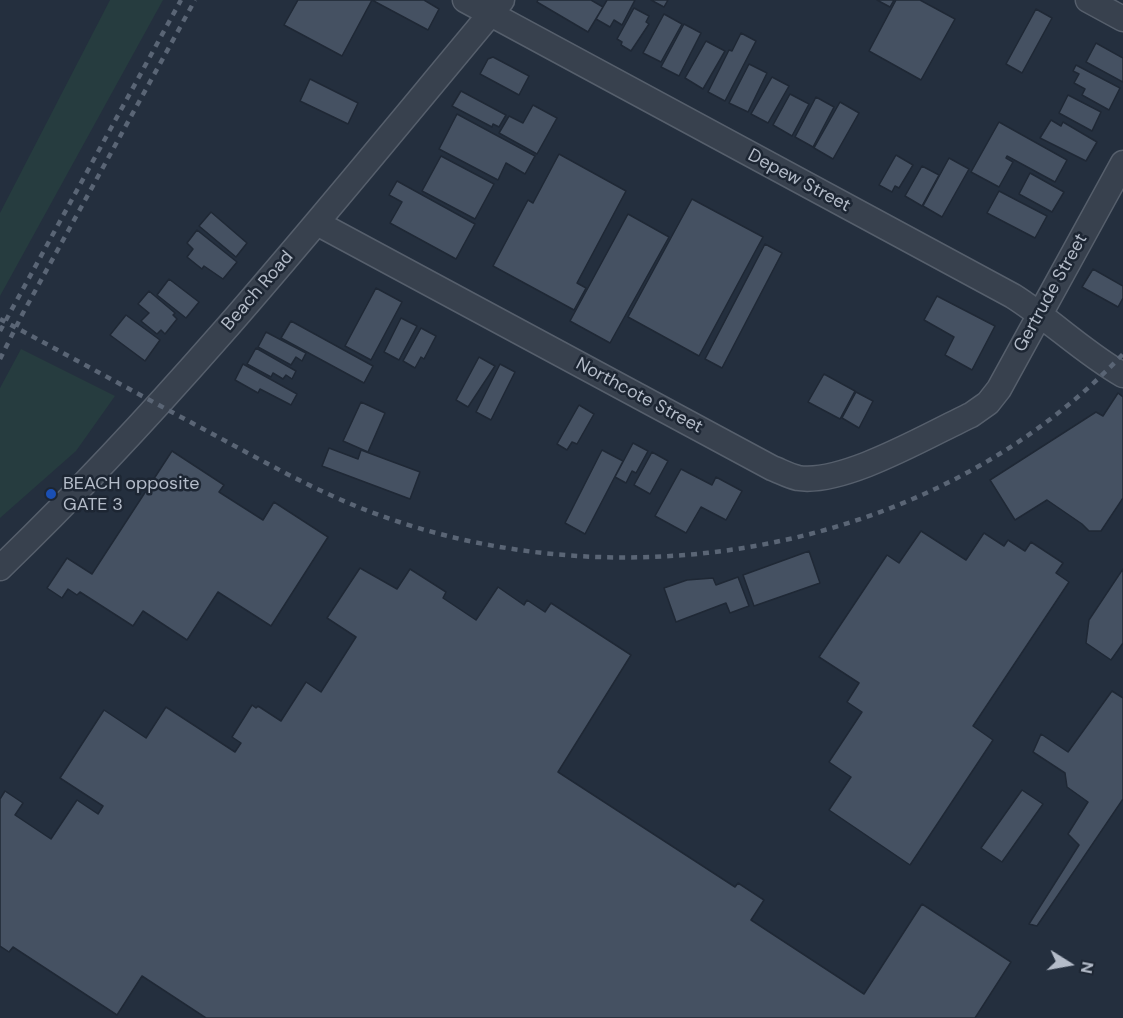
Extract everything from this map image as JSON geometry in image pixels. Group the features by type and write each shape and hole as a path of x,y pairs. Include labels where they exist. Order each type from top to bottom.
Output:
{"street":[{"name":"Depew Street","path":"465,0 496,7 1040,313 1110,368 1123,375"},
{"path":"1088,0 1123,19"},
{"name":"Beach Road","path":"0,568 37,532 157,404 318,223 496,7"},
{"name":"Gertrude Street","path":"971,415 988,403 999,389 1123,163"},
{"name":"Northcote Street","path":"318,223 772,468 798,478 827,477 852,471 971,415"}],"green space":[{"path":"110,0 163,0 0,296 0,213"},
{"path":"21,349 115,396 76,451 0,518 0,388"}],"building":[{"path":"298,0 372,0 342,56 284,25"},
{"path":"372,0 424,0 439,9 428,30"},
{"path":"538,0 591,0 603,7 588,32 537,2"},
{"path":"607,0 635,0 622,25 614,20 610,27 596,19"},
{"path":"651,0 668,0 664,7"},
{"path":"877,0 894,0 890,7"},
{"path":"896,0 920,0 955,19 921,80 869,51"},
{"path":"634,8 649,16 646,22 649,24 631,51 621,45 622,42 617,39"},
{"path":"1036,9 1052,18 1022,73 1006,64"},
{"path":"664,14 682,24 661,62 643,53"},
{"path":"684,24 701,33 679,76 661,67"},
{"path":"741,33 756,41 725,101 708,92 729,50 732,51"},
{"path":"706,41 725,51 703,89 685,78"},
{"path":"1096,43 1123,58 1123,82 1086,62"},
{"path":"493,57 529,76 519,95 480,74 488,59"},
{"path":"749,64 767,73 748,112 729,103"},
{"path":"1076,65 1120,88 1109,110 1082,95 1085,89 1074,83 1079,74 1073,71"},
{"path":"772,77 789,86 768,123 751,114"},
{"path":"310,79 358,103 348,124 300,101"},
{"path":"461,91 506,115 499,127 493,124 492,127 452,106"},
{"path":"790,94 809,104 792,136 773,125"},
{"path":"1068,95 1101,112 1092,131 1059,113"},
{"path":"816,97 834,107 813,147 795,137"},
{"path":"840,102 859,113 833,159 814,148"},
{"path":"533,105 557,118 537,154 499,133 509,116 523,123"},
{"path":"457,114 535,156 525,174 506,163 498,180 439,149"},
{"path":"1051,120 1061,126 1063,122 1097,142 1086,161 1040,138"},
{"path":"999,122 1067,160 1055,182 1007,156 1006,158 1013,162 999,187 971,172"},
{"path":"559,154 626,191 577,283 586,288 574,310 493,266 528,200 533,203"},
{"path":"896,155 913,165 899,188 895,186 892,192 879,185"},
{"path":"441,156 494,184 475,219 422,191"},
{"path":"949,158 969,169 942,217 923,206"},
{"path":"922,166 939,175 922,206 905,196"},
{"path":"1030,173 1064,192 1052,212 1019,194"},
{"path":"397,181 475,224 456,259 390,223 402,202 389,195"},
{"path":"999,191 1047,216 1035,238 987,213"},
{"path":"692,199 763,237 699,356 628,317"},
{"path":"211,212 247,243 236,257 199,226"},
{"path":"628,214 669,237 610,343 570,321"},
{"path":"197,230 237,262 223,279 204,266 202,269 187,257 193,249 187,243"},
{"path":"765,244 782,253 722,368 705,359"},
{"path":"1093,269 1123,286 1123,298 1118,307 1082,287"},
{"path":"169,279 199,302 186,318 157,295"},
{"path":"376,288 402,302 371,360 345,346"},
{"path":"149,291 175,313 173,315 177,319 165,334 161,330 157,334 141,321 149,313 138,304"},
{"path":"937,296 995,326 972,370 945,355 954,337 924,320"},
{"path":"126,315 160,340 145,361 110,335"},
{"path":"401,318 417,326 399,360 384,352"},
{"path":"291,321 373,366 364,383 281,338"},
{"path":"421,328 436,336 424,359 421,357 415,368 403,361"},
{"path":"266,332 306,353 302,361 296,357 291,365 258,347"},
{"path":"256,348 296,371 292,379 286,375 283,379 273,373 271,377 247,364"},
{"path":"479,357 495,366 468,407 456,400"},
{"path":"243,364 297,394 291,405 260,389 258,393 235,380"},
{"path":"500,364 515,372 491,420 476,412"},
{"path":"824,374 855,391 840,419 808,402"},
{"path":"856,392 873,401 859,428 842,418"},
{"path":"1118,393 1123,397 1123,498 1101,531 1089,531 1047,500 1015,520 990,480 1096,412 1103,416"},
{"path":"361,402 385,413 368,452 343,441"},
{"path":"579,405 594,414 577,444 572,442 567,450 557,444"},
{"path":"633,443 648,451 636,473 632,471 626,483 615,477"},
{"path":"329,448 358,459 361,450 420,472 410,499 322,466"},
{"path":"602,450 623,461 585,534 565,523"},
{"path":"172,451 224,485 219,492 263,520 274,502 328,537 271,626 218,592 187,640 143,611 133,626 80,592 77,595 68,589 62,598 47,588 67,558 92,574"},
{"path":"652,452 668,461 650,494 634,485"},
{"path":"681,469 712,485 716,477 742,491 726,520 701,507 686,533 655,516"},
{"path":"921,531 966,560 984,533 1004,546 1008,540 1025,551 1031,542 1063,563 1056,573 1069,582 973,726 993,740 910,865 829,810 851,777 829,762 862,712 847,702 859,683 819,657 887,555 899,563"},
{"path":"809,551 820,583 754,606 743,575"},
{"path":"360,568 397,589 410,569 446,592 443,598 476,620 498,587 524,605 527,600 545,612 551,603 631,655 558,772 735,887 738,883 764,900 751,920 864,994 922,904 1011,962 975,1018 206,1018 142,976 117,1015 13,947 9,952 0,946 0,799 5,791 23,803 15,815 51,839 77,800 98,814 103,806 60,778 104,710 146,738 166,707 235,752 241,743 232,737 252,705 256,708 258,706 281,721 306,682 321,692 356,637 327,618"},
{"path":"1123,569 1123,643 1111,660 1086,643 1089,620"},
{"path":"738,577 749,606 730,613 726,603 676,622 664,588 687,580 713,578 716,585"},
{"path":"1112,691 1123,698 1123,799 1037,926 1029,924 1079,845 1068,834 1088,802 1067,787 1065,773 1033,752 1041,734 1068,752"},
{"path":"1022,790 1043,804 1002,862 981,848"}],"railway":[{"path":"0,331 181,0"},
{"path":"0,359 195,0"},
{"path":"0,319 270,465 356,506 379,515 475,542 575,556 675,556 775,542 872,515 963,475 1048,421 1123,354"}],"place":[{"name":"BEACH opposite GATE 3","path":"51,494"}]}
